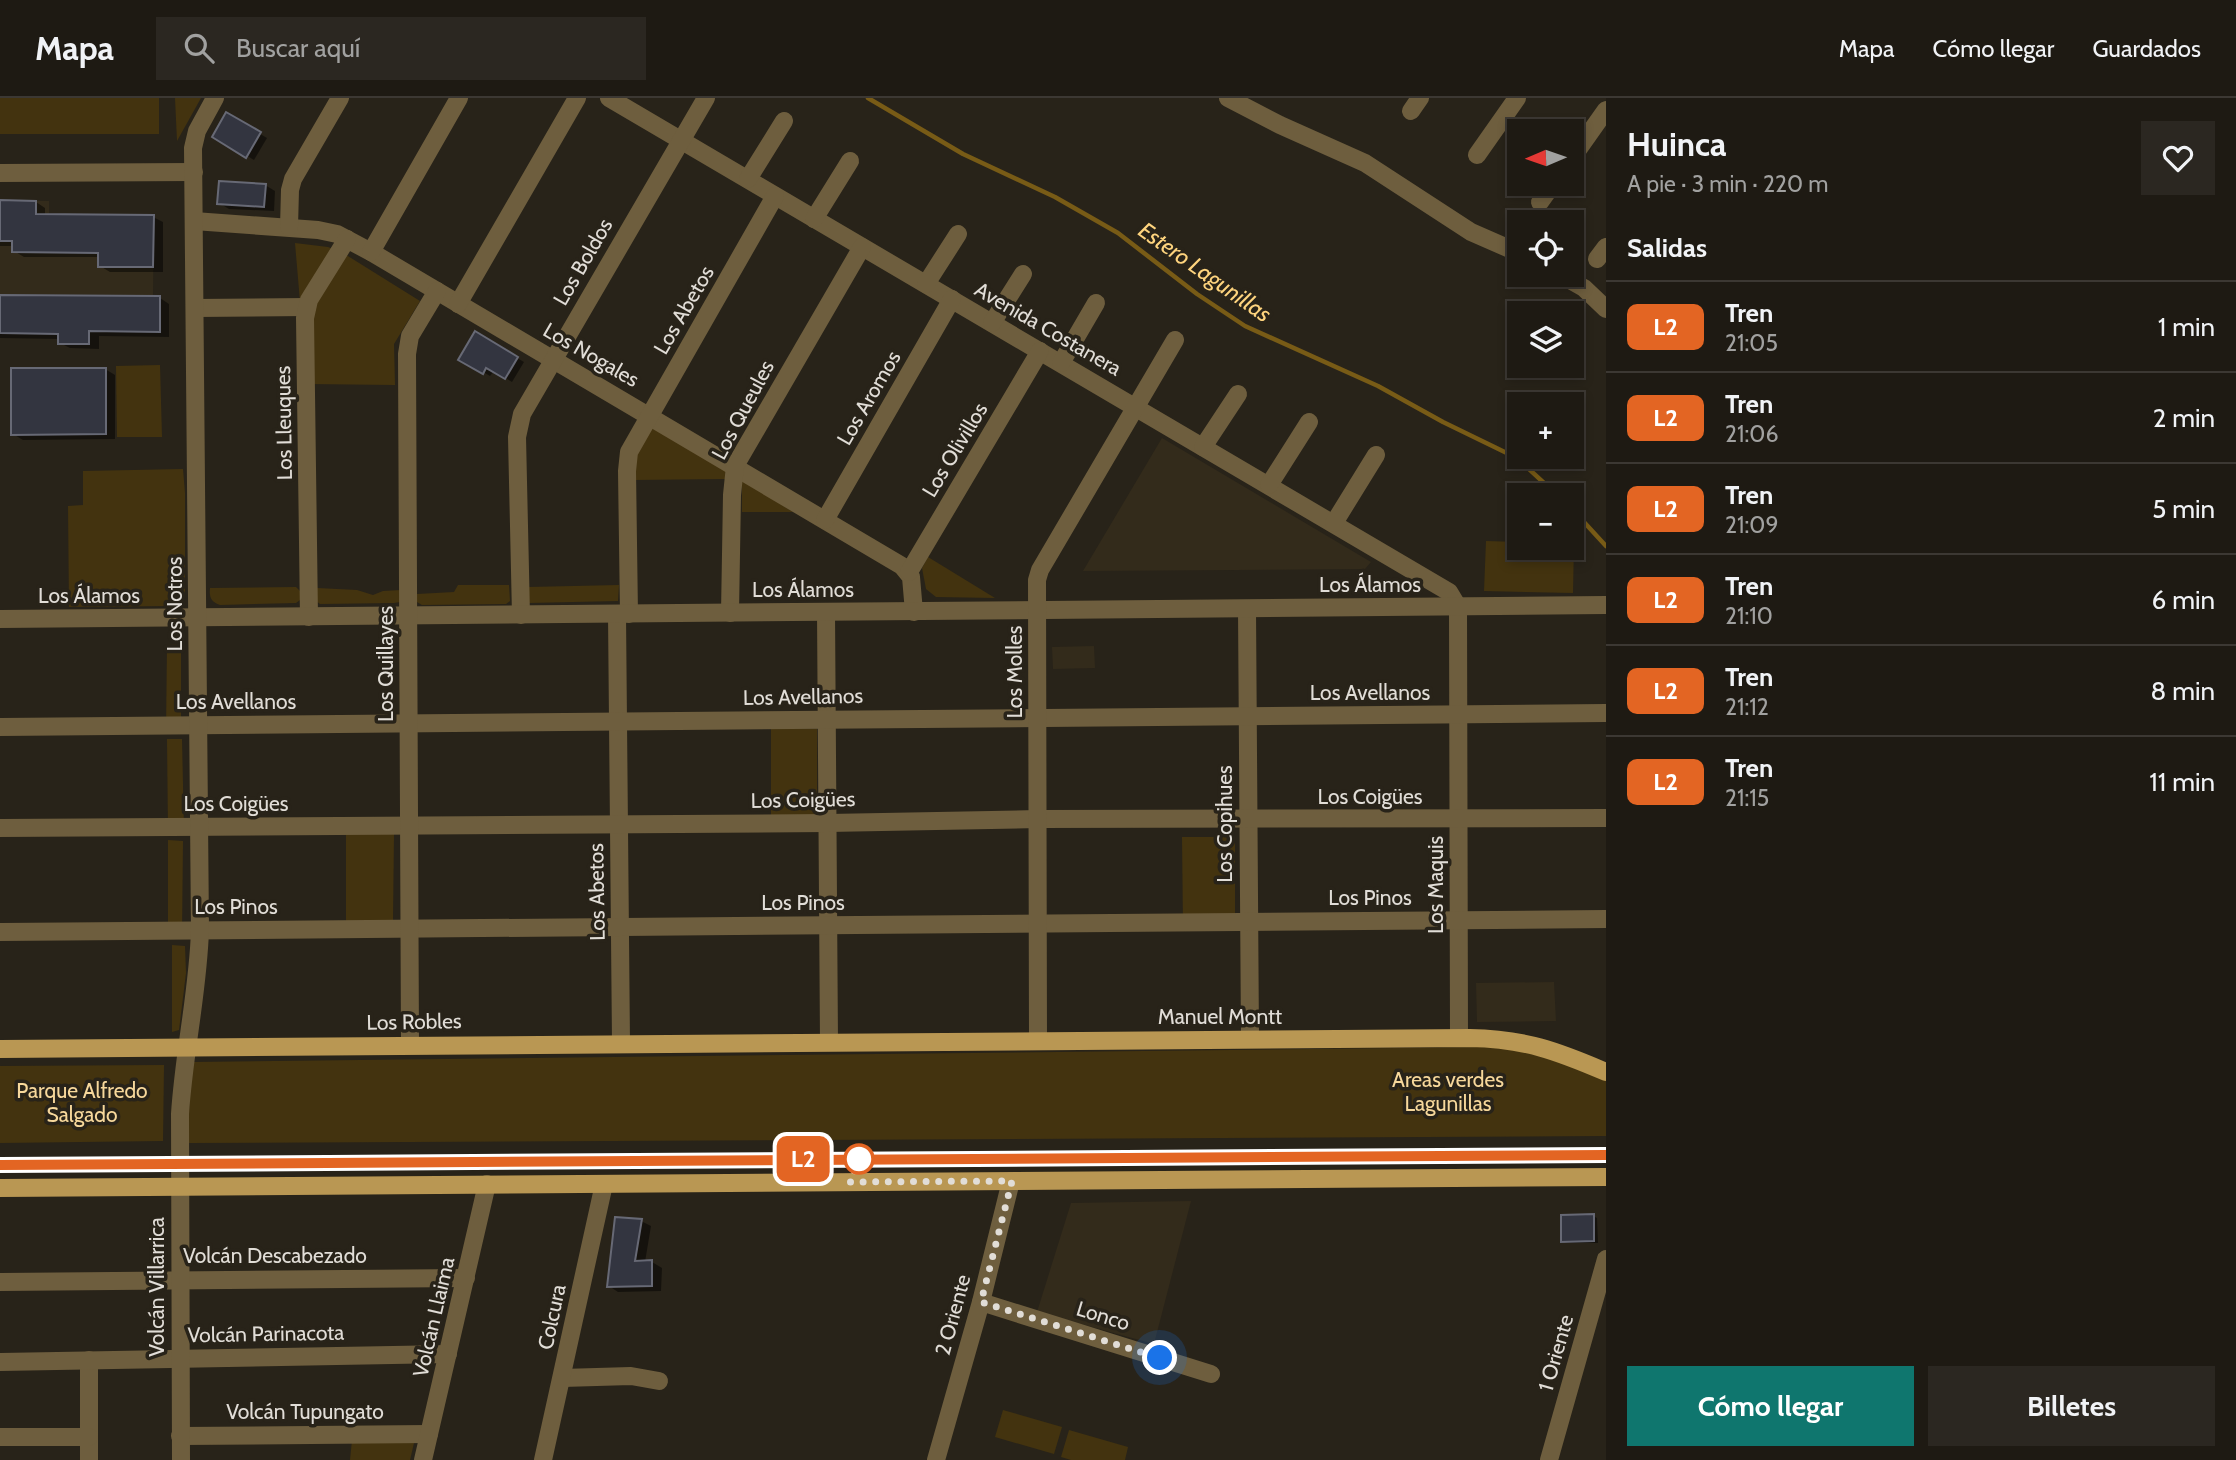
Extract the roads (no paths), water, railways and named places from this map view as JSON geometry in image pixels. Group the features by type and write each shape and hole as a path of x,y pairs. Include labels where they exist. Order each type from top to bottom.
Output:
{"main road":[{"name":"Manuel Montt","path":"829,1042 1507,1039 1539,1045 1606,1072"},
{"name":"Los Robles","path":"0,1049 829,1042"},
{"path":"0,1188 1606,1177"}],"street":[{"name":"Los Notros","path":"180,1114 186,1047 197,988 200,930 194,138 215,98"},
{"path":"289,227 293,179 340,98"},
{"path":"371,252 458,98"},
{"path":"458,303 577,98"},
{"name":"Los Boldos","path":"521,615 518,429 526,407 553,359 706,98"},
{"path":"1228,98 1280,125 1365,163 1471,232 1507,248"},
{"path":"1477,155 1517,98"},
{"name":"Avenida Costanera","path":"613,99 1446,589 1458,607"},
{"path":"1584,141 1606,110"},
{"path":"748,179 784,121"},
{"path":"814,219 850,161"},
{"path":"0,173 194,172"},
{"name":"Los Abetos","path":"621,1043 618,722 628,462 633,442 775,196"},
{"path":"1540,202 1544,196"},
{"name":"Los Nogales","path":"194,221 327,231 347,239 649,415 909,572"},
{"path":"926,284 958,234"},
{"path":"195,308 307,307 347,239"},
{"name":"Los Queules","path":"730,613 735,466 862,247"},
{"path":"992,323 1023,274"},
{"path":"1582,287 1606,309"},
{"name":"Los Quillayes","path":"410,1045 408,347 413,331 437,291"},
{"name":"Los Aromos","path":"825,520 952,299"},
{"path":"1061,363 1096,303"},
{"name":"Los Lleuques","path":"307,307 309,617"},
{"name":"Los Molles","path":"1038,1040 1036,585 1040,570 1175,340"},
{"name":"Los Olivillos","path":"909,572 1040,351"},
{"path":"1203,447 1238,394"},
{"path":"1269,485 1309,422"},
{"path":"1334,523 1376,455"},
{"path":"909,572 914,612"},
{"name":"Los Álamos","path":"0,619 1606,605"},
{"name":"Los Maquis","path":"1458,607 1459,1038"},
{"name":"Los Copihues","path":"1247,609 1250,1040"},
{"path":"826,612 829,1042"},
{"name":"Los Avellanos","path":"0,727 1606,713"},
{"name":"Los Coigües","path":"0,828 828,823 1038,819 1606,818"},
{"name":"Los Pinos","path":"0,932 1606,919"},
{"name":"Volcán Villarrica","path":"180,1114 181,1460"},
{"name":"2 Oriente","path":"936,1460 1012,1181"},
{"name":"Volcán Llaima","path":"424,1460 487,1184"},
{"name":"Colcura","path":"542,1460 604,1184"},
{"name":"1 Oriente","path":"1549,1460 1606,1259"},
{"name":"Volcán Descabezado","path":"0,1282 466,1278"},
{"name":"Lonco","path":"981,1302 1211,1374"},
{"name":"Volcán Parinacota","path":"0,1362 448,1354"},
{"path":"89,1360 89,1460"},
{"path":"562,1378 631,1376 659,1381"},
{"name":"Volcán Tupungato","path":"180,1436 429,1434"},
{"path":"0,1437 89,1437"}],"waterway":[{"name":"Estero Lagunillas","path":"868,98 963,154 1055,197 1118,233 1197,294 1245,326 1378,386 1517,458 1544,483"},
{"name":"Estero Lagunillas","path":"1584,522 1606,546"}],"railway":[{"path":"0,1165 1606,1155"}],"train":[{"name":"L2","path":"0,1165 1606,1155"}],"park label":[{"name":"Areas verdes Lagunillas","path":"1448,1092"},
{"name":"Parque Alfredo Salgado","path":"82,1103"}]}
